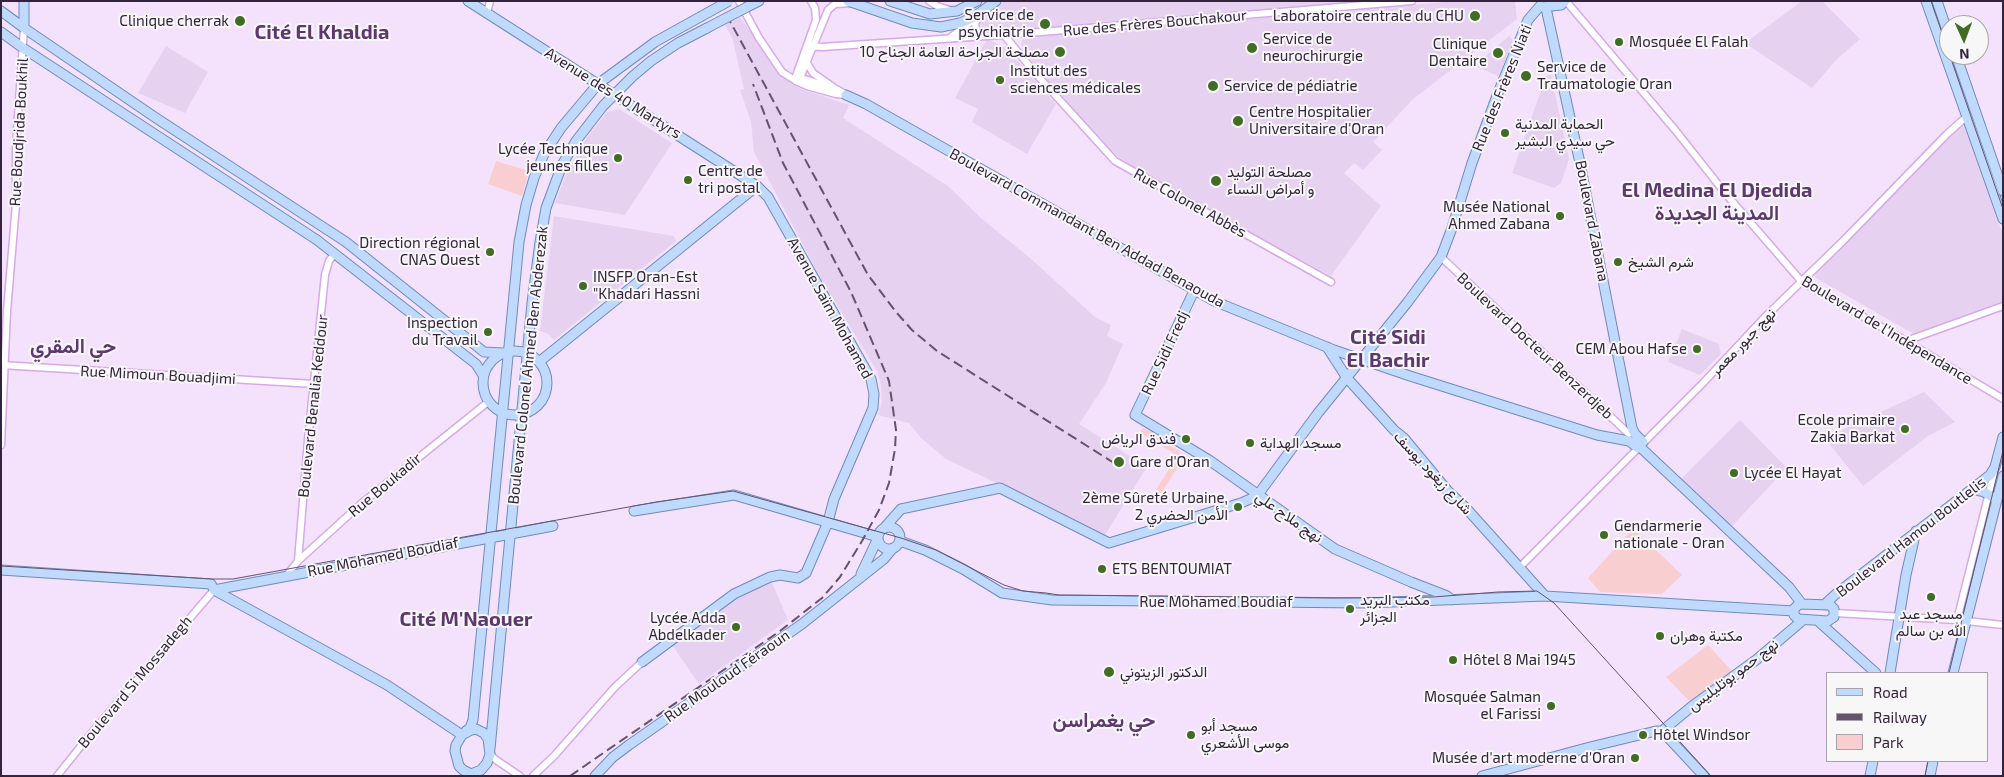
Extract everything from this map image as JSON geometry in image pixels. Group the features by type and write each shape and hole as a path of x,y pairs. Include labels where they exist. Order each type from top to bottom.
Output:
{"main road":[{"path":"24,1 24,28"},
{"name":"Avenue des 40 Martyrs","path":"468,1 757,186"},
{"path":"458,776 456,745 470,728 473,720 506,352 519,242 526,205 534,178 544,154 561,128 598,84 643,49 729,1"},
{"name":"Boulevard Colonel Ahmed Ben Abderezak","path":"487,761 540,242 546,208 553,187 562,165 576,141 614,94 633,76 678,43 759,1"},
{"path":"890,1 930,14 956,11 977,1"},
{"path":"851,2 912,23 932,26 960,23 980,14 996,1"},
{"path":"1541,5 1561,5 1566,1"},
{"path":"1926,1 2003,220"},
{"path":"1937,1 1942,15"},
{"name":"Rue des Frères Niati","path":"1257,496 1441,257 1472,163 1498,93 1528,20 1541,5"},
{"name":"Boulevard Zabana","path":"1541,5 1582,172 1631,431"},
{"path":"1,11 156,118 346,242 484,352 506,352 528,354 539,362 546,376 545,392 538,405 522,414 502,412 488,402 483,389 483,375 491,362 506,352"},
{"path":"1,32 335,253 476,364 483,375"},
{"path":"1959,65 2003,191"},
{"name":"Boulevard Commandant Ben Addad Benaouda","path":"846,95 866,104 1214,301 1362,359 1515,410 1597,435 1640,445"},
{"path":"539,362 757,186"},
{"name":"Avenue Saïm Mohamed","path":"642,662 734,594 776,576 798,578 806,574 828,522 834,499 874,408 871,379 768,196 757,186"},
{"name":"Rue Sidi Fredj","path":"1135,415 1194,291"},
{"name":"شارع زيغود يوسف","path":"1330,348 1346,378 1394,430 1404,438 1448,491 1545,596"},
{"name":"نهج ملاح علي","path":"1135,415 1209,460 1334,549 1447,596 1452,600"},
{"path":"1620,439 1631,431 1635,434 1640,445 1789,586 1802,604"},
{"path":"1996,467 2003,437"},
{"name":"Boulevard Hamou Boutlelis","path":"1824,605 1837,592 1972,490 1990,475 1996,467"},
{"path":"1953,672 1961,620 2003,476"},
{"path":"878,538 880,532 901,509 1000,488 1109,543 1241,503 1257,496"},
{"path":"1972,490 1980,490 1997,500"},
{"path":"634,511 734,495 878,538 883,547 893,548 900,537 896,524 896,514"},
{"name":"Rue Mohamed Boudiaf","path":"213,587 287,575 510,532 553,526"},
{"path":"885,527 894,527 900,537"},
{"path":"1890,672 1906,575 1916,531"},
{"name":"Rue Mohamed Boudiaf","path":"900,537 964,569 1002,593 1025,598 1052,600 1366,603 1545,596 1794,611"},
{"name":"Rue Mouloud Féraoun","path":"860,576 878,538"},
{"name":"Rue Mouloud Féraoun","path":"595,776 613,757 802,624 860,576 884,559 893,548"},
{"path":"1,570 213,587 387,685 455,731 464,733 476,730 484,733 488,739 487,761 474,775 463,770 457,762"},
{"path":"1802,604 1824,605 1830,605 1835,613 1831,620 1803,620 1796,617 1794,611 1796,607 1802,604"},
{"name":"نهج حمو بوتليليس","path":"1662,731 1691,707 1756,660 1803,620"},
{"path":"1818,621 1875,672"},
{"path":"1482,776 1590,746 1656,731 1662,731 1704,776"},
{"path":"1870,776 1873,762"},
{"path":"1930,776 1933,762"}],"street":[{"path":"486,13 490,1"},
{"name":"Boulevard Commandant Ben Addad Benaouda","path":"739,1 776,64 798,79 836,94 846,95"},
{"path":"798,79 810,53 816,20 815,8 811,1"},
{"path":"929,1 942,8 956,11"},
{"name":"Rue des Frères Bouchakour","path":"983,35 1017,34 1412,1"},
{"name":"Boulevard de l'Indépendance","path":"1566,1 1594,32 1725,193 1802,282 2003,399"},
{"path":"798,79 810,46 826,13 832,6 851,2"},
{"path":"980,14 976,21 976,26 977,31 983,35"},
{"path":"950,37 967,26 980,14"},
{"name":"Rue Boudjrida Boukhil","path":"1,445 3,365 16,204 16,145 24,28"},
{"path":"1016,48 1017,34"},
{"path":"810,46 983,35"},
{"name":"Rue Colonel Abbès","path":"1004,35 1064,106 1115,161 1331,282"},
{"path":"810,53 825,46"},
{"path":"806,63 813,73 834,88"},
{"name":"Boulevard Commandant Ben Addad Benaouda","path":"798,79 834,88 846,95"},
{"name":"نهج جبور معمر","path":"1520,567 1947,134 1966,117"},
{"name":"Boulevard Benalia Keddour","path":"298,561 326,275 329,261 335,253"},
{"name":"Boulevard Docteur Benzerdjeb","path":"1441,257 1631,431"},
{"path":"1906,341 2003,306"},
{"name":"Rue Mimoun Bouadjimi","path":"3,365 314,384"},
{"name":"Rue Boukadir","path":"287,575 298,561 362,503 488,402"},
{"path":"1961,620 1988,494 1996,467"},
{"name":"Boulevard Si Mossadegh","path":"57,776 213,587"},
{"path":"1835,613 1961,620 2003,625"},
{"path":"533,776 554,756 615,687 642,662"},
{"path":"487,761 502,764 520,776"}],"shaded area":[{"path":"1001,1 1369,1 1314,5 1305,10 985,32 979,21"},
{"name":"Centre Hospitalier Universitaire d'Oran","path":"1457,1 1515,1 1517,19 1412,100 1373,142 1382,150 1363,170 1354,163 1344,173 1381,206 1331,276 1157,181 1117,156 1065,101 1033,63 1021,44 1023,37 1287,16 1297,24 1306,14"},
{"path":"1802,1 1822,1 1860,39 1836,60 1812,88 1745,43"},
{"name":"Gare d'Oran","path":"740,17 784,78 801,89 849,105 843,118 948,186 982,219 1030,258 1095,317 1111,325 1107,336 1123,344 1106,383 1079,424 1147,467 1105,535 946,459 921,438 909,423 878,415 882,402 881,385 877,371 821,279 754,152 751,122 740,90 744,89 733,40 725,25"},
{"name":"Clinique Dentaire","path":"1509,36 1513,40 1499,76 1474,66"},
{"name":"Institut des sciences médicales","path":"987,39 1007,48 1010,52 1008,54 1019,62 1056,104 1027,154 972,122 978,109 955,98"},
{"path":"166,46 208,72 185,113 138,93"},
{"path":"1551,75 1569,159 1561,183 1554,188 1512,173 1546,76"},
{"name":"Lycée Technique jeunes filles","path":"619,109 672,143 625,215 555,203 566,174 587,137 607,112"},
{"path":"1964,123 2003,235 2003,301 1914,334 1816,278 1815,274"},
{"name":"INSFP Oran-Est \"Khadari Hassni","path":"554,216 674,236 676,241 554,340 547,333 540,331"},
{"name":"CEM Abou Hafse","path":"1682,329 1719,344 1721,354 1700,375 1668,362"},
{"path":"1924,392 1955,422 1928,436 1863,486 1827,441 1842,430"},
{"name":"Lycée El Hayat","path":"1740,420 1787,468 1731,527 1681,479"},
{"name":"Lycée Adda Abdelkader","path":"771,580 788,620 699,684 672,645 740,594"}],"green space":[{"path":"496,161 529,171 522,196 488,184"},
{"path":"1142,428 1150,431 1180,452 1181,462 1159,497 1154,493 1174,461 1173,453 1141,433"},
{"path":"1630,532 1637,532 1682,575 1662,594 1600,592 1588,578"},
{"path":"1708,645 1732,671 1691,703 1666,677"}],"tram line":[{"path":"1931,1 2003,209"},
{"path":"1949,672 2003,451"},
{"path":"1,566 233,579 656,502 733,491 901,538 936,550 1004,585 1023,591 1059,595 1334,598 1433,597 1537,591 1554,603 1711,776"},
{"path":"1925,776 1928,762"}],"railway":[{"path":"719,1 868,275 896,312 912,330 937,351 1114,463"},
{"path":"570,776 780,631 822,598 840,577 862,541 879,510 889,483 896,430 889,381 851,292 783,163 753,84"}],"place":[{"name":"Laboratoire centrale du CHU","path":"1475,16"},
{"name":"Clinique cherrak","path":"240,21"},
{"name":"Service de psychiatrie","path":"1045,24"},
{"name":"Mosquée El Falah","path":"1619,42"},
{"name":"Service de neurochirurgie","path":"1252,48"},
{"name":"مصلحة الجراحة العامة الجناح 10","path":"1060,52"},
{"name":"Clinique Dentaire","path":"1498,53"},
{"name":"Service de Traumatologie Oran","path":"1526,76"},
{"name":"Institut des sciences médicales","path":"1000,80"},
{"name":"Service de pédiatrie","path":"1213,86"},
{"name":"Centre Hospitalier Universitaire d'Oran","path":"1238,121"},
{"name":"الحماية المدنية حي سيدي البشير","path":"1505,133"},
{"name":"Lycée Technique jeunes filles","path":"618,158"},
{"name":"Centre de tri postal","path":"688,180"},
{"name":"مصلحة التوليد و أمراض النساء","path":"1216,181"},
{"name":"Musée National Ahmed Zabana","path":"1560,216"},
{"name":"Direction régional CNAS Ouest","path":"490,252"},
{"name":"شرم الشيخ","path":"1618,262"},
{"name":"INSFP Oran-Est \"Khadari Hassni","path":"583,286"},
{"name":"Inspection du Travail","path":"488,332"},
{"name":"CEM Abou Hafse","path":"1697,349"},
{"name":"Ecole primaire Zakia Barkat","path":"1905,429"},
{"name":"فندق الرياض","path":"1186,439"},
{"name":"مسجد الهداية","path":"1250,443"},
{"name":"Gare d'Oran","path":"1119,462"},
{"name":"Lycée El Hayat","path":"1734,473"},
{"name":"2ème Sûreté Urbaine, الأمن الحضري 2","path":"1238,507"},
{"name":"Gendarmerie nationale - Oran","path":"1604,535"},
{"name":"ETS BENTOUMIAT","path":"1102,569"},
{"name":"مسجد عبد الله بن سالم","path":"1931,597"},
{"name":"مكتب البريد الجزائر","path":"1350,609"},
{"name":"Lycée Adda Abdelkader","path":"736,627"},
{"name":"مكتبة وهران","path":"1660,636"},
{"name":"Hôtel 8 Mai 1945","path":"1453,660"},
{"name":"الدكتور الزيتوني","path":"1109,672"},
{"name":"Mosquée Salman el Farissi","path":"1551,706"},
{"name":"مسجد أبو موسى الأشعري","path":"1191,735"},
{"name":"Hôtel Windsor","path":"1643,735"},
{"name":"Musée d'art moderne d'Oran","path":"1635,758"}],"district":[{"name":"Cité El Khaldia","path":"322,32"},
{"name":"El Medina El Djedida المدينة الجديدة","path":"1717,202"},
{"name":"حي المقري","path":"73,346"},
{"name":"Cité Sidi El Bachir","path":"1388,348"},
{"name":"Cité M'Naouer","path":"466,619"},
{"name":"حي يغمراسن","path":"1104,720"}]}
